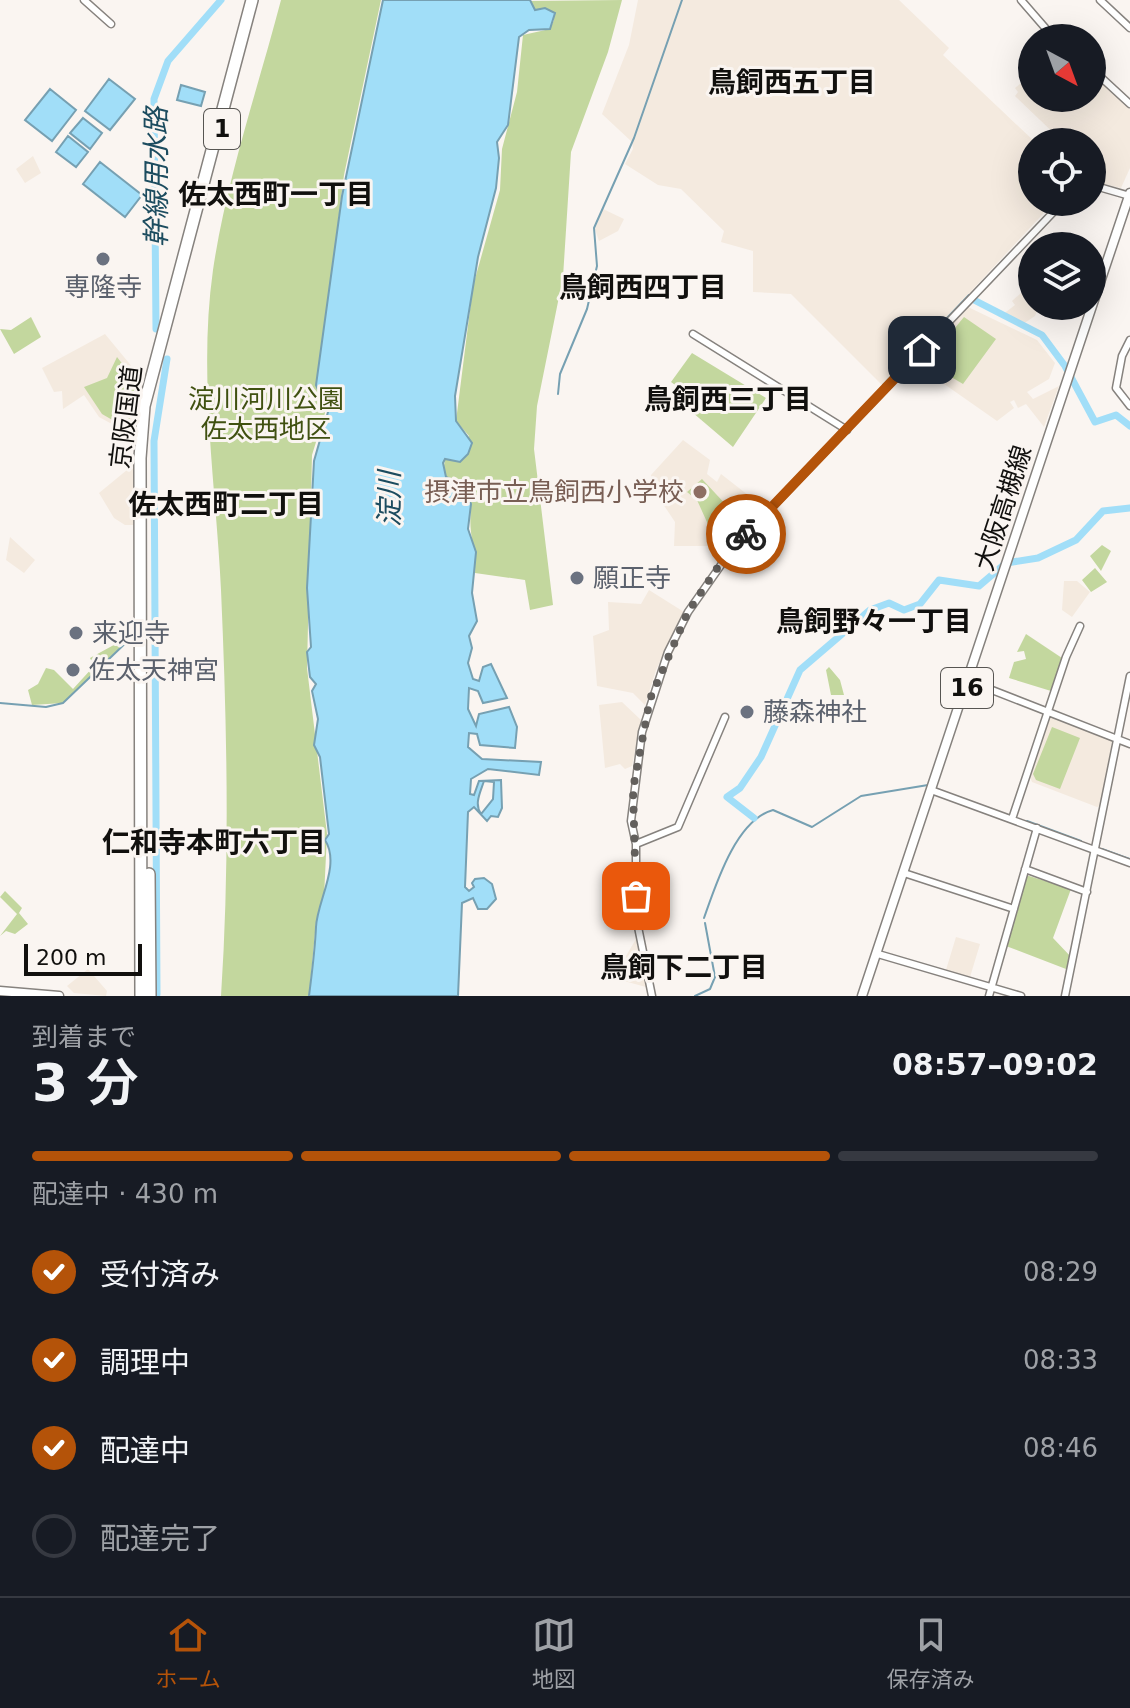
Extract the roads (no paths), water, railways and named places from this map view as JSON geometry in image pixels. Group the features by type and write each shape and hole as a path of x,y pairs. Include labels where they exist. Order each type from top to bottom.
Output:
{"highway":[{"name":"京阪国道","path":"150,996 146,442 154,387 185,257 252,0"},
{"name":"京阪国道","path":"141,996 140,458 149,379 185,257 252,0"}],"main road":[{"name":"大阪高槻線","path":"1106,265 1130,195"},
{"name":"大阪高槻線","path":"862,996 1087,320"},
{"path":"0,991 59,996"}],"street":[{"path":"84,0 111,24"},
{"path":"1021,0 1042,24"},
{"path":"1100,0 1130,28"},
{"path":"1106,82 1130,104"},
{"path":"1106,189 1130,195"},
{"path":"652,996 636,917 636,844 631,821 642,732 668,652 688,612 733,548 1050,216"},
{"path":"693,334 847,430"},
{"path":"1130,340 1122,356 1117,391 1130,406"},
{"path":"1012,819 1080,626"},
{"path":"1065,996 1130,676"},
{"path":"969,681 1130,744"},
{"path":"636,844 678,827 725,717"},
{"path":"931,790 1130,863"},
{"path":"989,996 1037,828"},
{"path":"1025,869 1087,892"},
{"path":"904,873 1014,909"},
{"path":"878,954 1021,996"}],"water":[{"name":"淀川","path":"383,0 530,0 535,10 545,8 555,13 550,29 529,30 519,37 508,125 497,142 496,188 478,257 455,396 456,421 472,443 468,454 460,462 445,459 443,463 446,477 461,484 471,504 468,529 476,552 472,593 477,621 469,636 472,648 468,663 473,679 479,681 483,667 491,664 507,698 483,703 478,691 469,688 468,709 476,726 479,714 509,707 517,727 515,748 480,745 477,734 469,733 468,747 482,759 541,762 539,775 488,769 471,779 470,794 474,795 479,781 501,780 502,808 498,817 491,816 487,821 474,807 468,812 465,887 469,891 474,887 472,883 475,879 484,878 492,884 496,899 487,909 478,909 473,898 462,903 458,996 309,996 317,917 330,860 325,840 329,834 320,757 314,745 318,719 312,691 316,684 310,677 307,652 311,647 307,588 314,461 328,412 316,385 342,196","holes":["484,781 494,782 493,799 481,814 478,802"]},
{"path":"109,79 135,99 110,130 85,111"},
{"path":"181,85 205,92 201,106 177,100"},
{"path":"50,89 76,110 52,141 25,120"},
{"path":"83,118 102,133 90,149 70,133"},
{"path":"68,136 88,152 76,167 56,152"},
{"path":"100,162 142,195 125,217 83,184"}],"waterway":[{"name":"幹線用水路","path":"156,329 154,99 168,61 221,0"},
{"path":"558,394 560,374 587,309 597,266 594,228 634,138 682,0"},
{"path":"883,385 969,295 974,300"},
{"path":"974,300 1042,335 1065,366 1095,422 1116,415 1130,426"},
{"name":"幹線用水路","path":"157,994 154,441 167,359"},
{"path":"754,818 727,797 740,788 761,757 800,670 870,610 889,603 904,610 920,604 939,580 979,586 1006,563 1038,558 1076,540 1103,511 1130,508"},
{"path":"0,703 46,707 63,703 134,635"},
{"path":"704,918 729,855 748,826 760,816 773,810 812,827 861,796 928,785"},
{"path":"1027,821 1081,841"},
{"path":"1102,849 1130,859"},
{"path":"695,996 710,989 715,977 705,923"}],"place":[{"name":"専隆寺","path":"103,259"},
{"name":"摂津市立鳥飼西小学校","path":"700,492"},
{"name":"願正寺","path":"577,578"},
{"name":"来迎寺","path":"76,633"},
{"name":"佐太天神宮","path":"73,670"},
{"name":"藤森神社","path":"747,712"}],"district":[{"name":"鳥飼西五丁目","path":"792,82"},
{"name":"佐太西町一丁目","path":"276,194"},
{"name":"鳥飼西四丁目","path":"643,287"},
{"name":"鳥飼西三丁目","path":"728,399"},
{"name":"佐太西町二丁目","path":"226,504"},
{"name":"鳥飼野々一丁目","path":"874,621"},
{"name":"仁和寺本町六丁目","path":"214,842"},
{"name":"鳥飼下二丁目","path":"684,967"}],"park label":[{"name":"淀川河川公園 佐太西地区","path":"266,414"}]}
